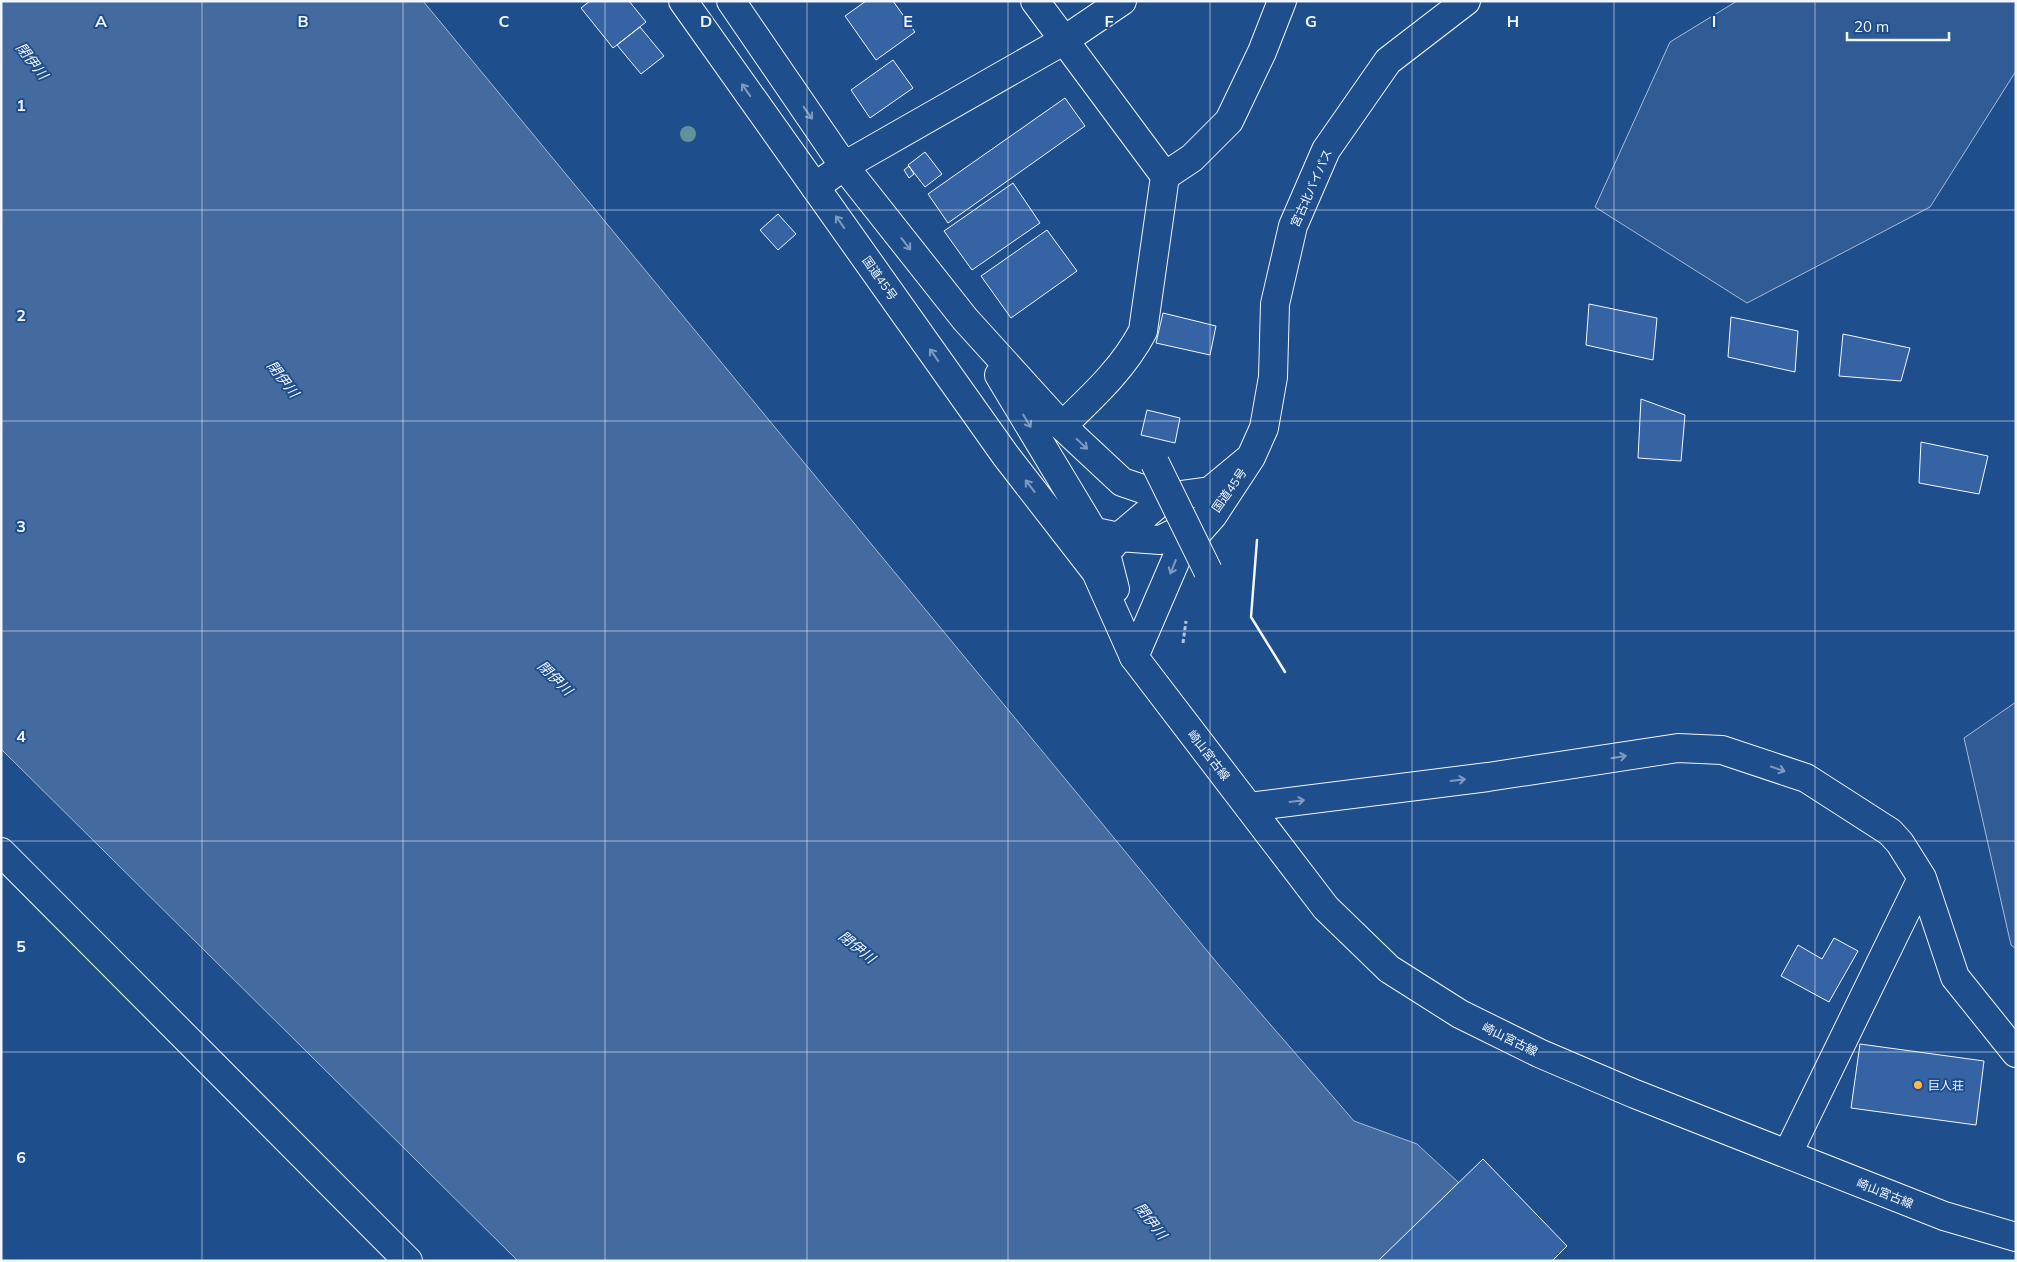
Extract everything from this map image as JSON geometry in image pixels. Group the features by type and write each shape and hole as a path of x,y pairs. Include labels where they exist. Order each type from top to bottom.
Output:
{"main road":[{"name":"国道45号","path":"683,1 1006,456 1059,525 1103,549 1160,540 1213,514 1251,457"},
{"name":"国道45号","path":"731,1 844,166 965,319 1062,426 1122,482 1166,497 1210,491 1251,457"},
{"path":"1035,1 1165,176 1143,331 1132,352 1106,384 1062,426"},
{"path":"815,187 844,166 1063,41 1122,1"},
{"path":"1165,176 1192,158 1229,121 1262,52 1282,1"},
{"name":"宮古北バイパス","path":"1251,457 1264,428 1273,377 1275,304 1293,226 1326,150 1388,61 1466,1"},
{"path":"965,319 1103,549"},
{"path":"1155,462 1208,572"},
{"path":"1103,549 1166,497"},
{"path":"1134,658 1178,555 1213,514"},
{"path":"1059,525 1103,549"},
{"name":"崎山宮古線","path":"1103,549 1134,658 1326,908 1389,969 1460,1014 1539,1053 1635,1094 1944,1216 2016,1237"},
{"path":"1249,807 1488,777 1678,748 1722,750 1806,778 1890,832 1900,843 1922,878 1955,977 2016,1053"},
{"path":"1,852 393,1256"},
{"path":"1788,1153 1922,878"}],"shaded area":[{"path":"1737,1 2016,1 2016,71 1930,207 1747,303 1595,207 1670,42"},
{"path":"2016,702 2016,949 2011,945 1964,738"}],"water":[{"name":"閉伊川","path":"1,1 423,1 1218,964 1354,1121 1417,1144 1543,1261 518,1261 1,749"}],"building":[{"path":"590,1 629,1 646,22 613,48 581,8"},
{"path":"866,1 893,1 915,32 876,60 845,16"},
{"path":"640,27 664,56 641,74 617,45"},
{"path":"893,60 913,88 870,118 851,90"},
{"path":"1065,98 1085,126 948,223 928,194"},
{"path":"925,152 942,174 925,187 908,165"},
{"path":"909,166 914,174 909,178 904,170"},
{"path":"1013,183 1040,223 972,270 944,231"},
{"path":"778,214 796,234 778,250 760,230"},
{"path":"1047,230 1077,271 1011,318 981,276"},
{"path":"1589,304 1657,318 1653,360 1586,345"},
{"path":"1163,313 1216,326 1210,355 1156,343"},
{"path":"1731,317 1798,331 1795,372 1728,357"},
{"path":"1843,334 1910,348 1901,381 1839,376"},
{"path":"1641,399 1685,415 1681,461 1638,458"},
{"path":"1147,410 1180,418 1175,443 1141,435"},
{"path":"1921,442 1988,456 1979,494 1919,483"},
{"path":"1834,938 1858,951 1829,1002 1781,976 1798,945 1822,959"},
{"name":"巨人荘","path":"1860,1044 1984,1061 1976,1125 1851,1108"},
{"path":"1483,1159 1567,1246 1552,1261 1378,1261"}],"wall":[{"path":"1257,540 1251,617 1285,672"}],"place":[{"name":"巨人荘","path":"1918,1085"}]}
